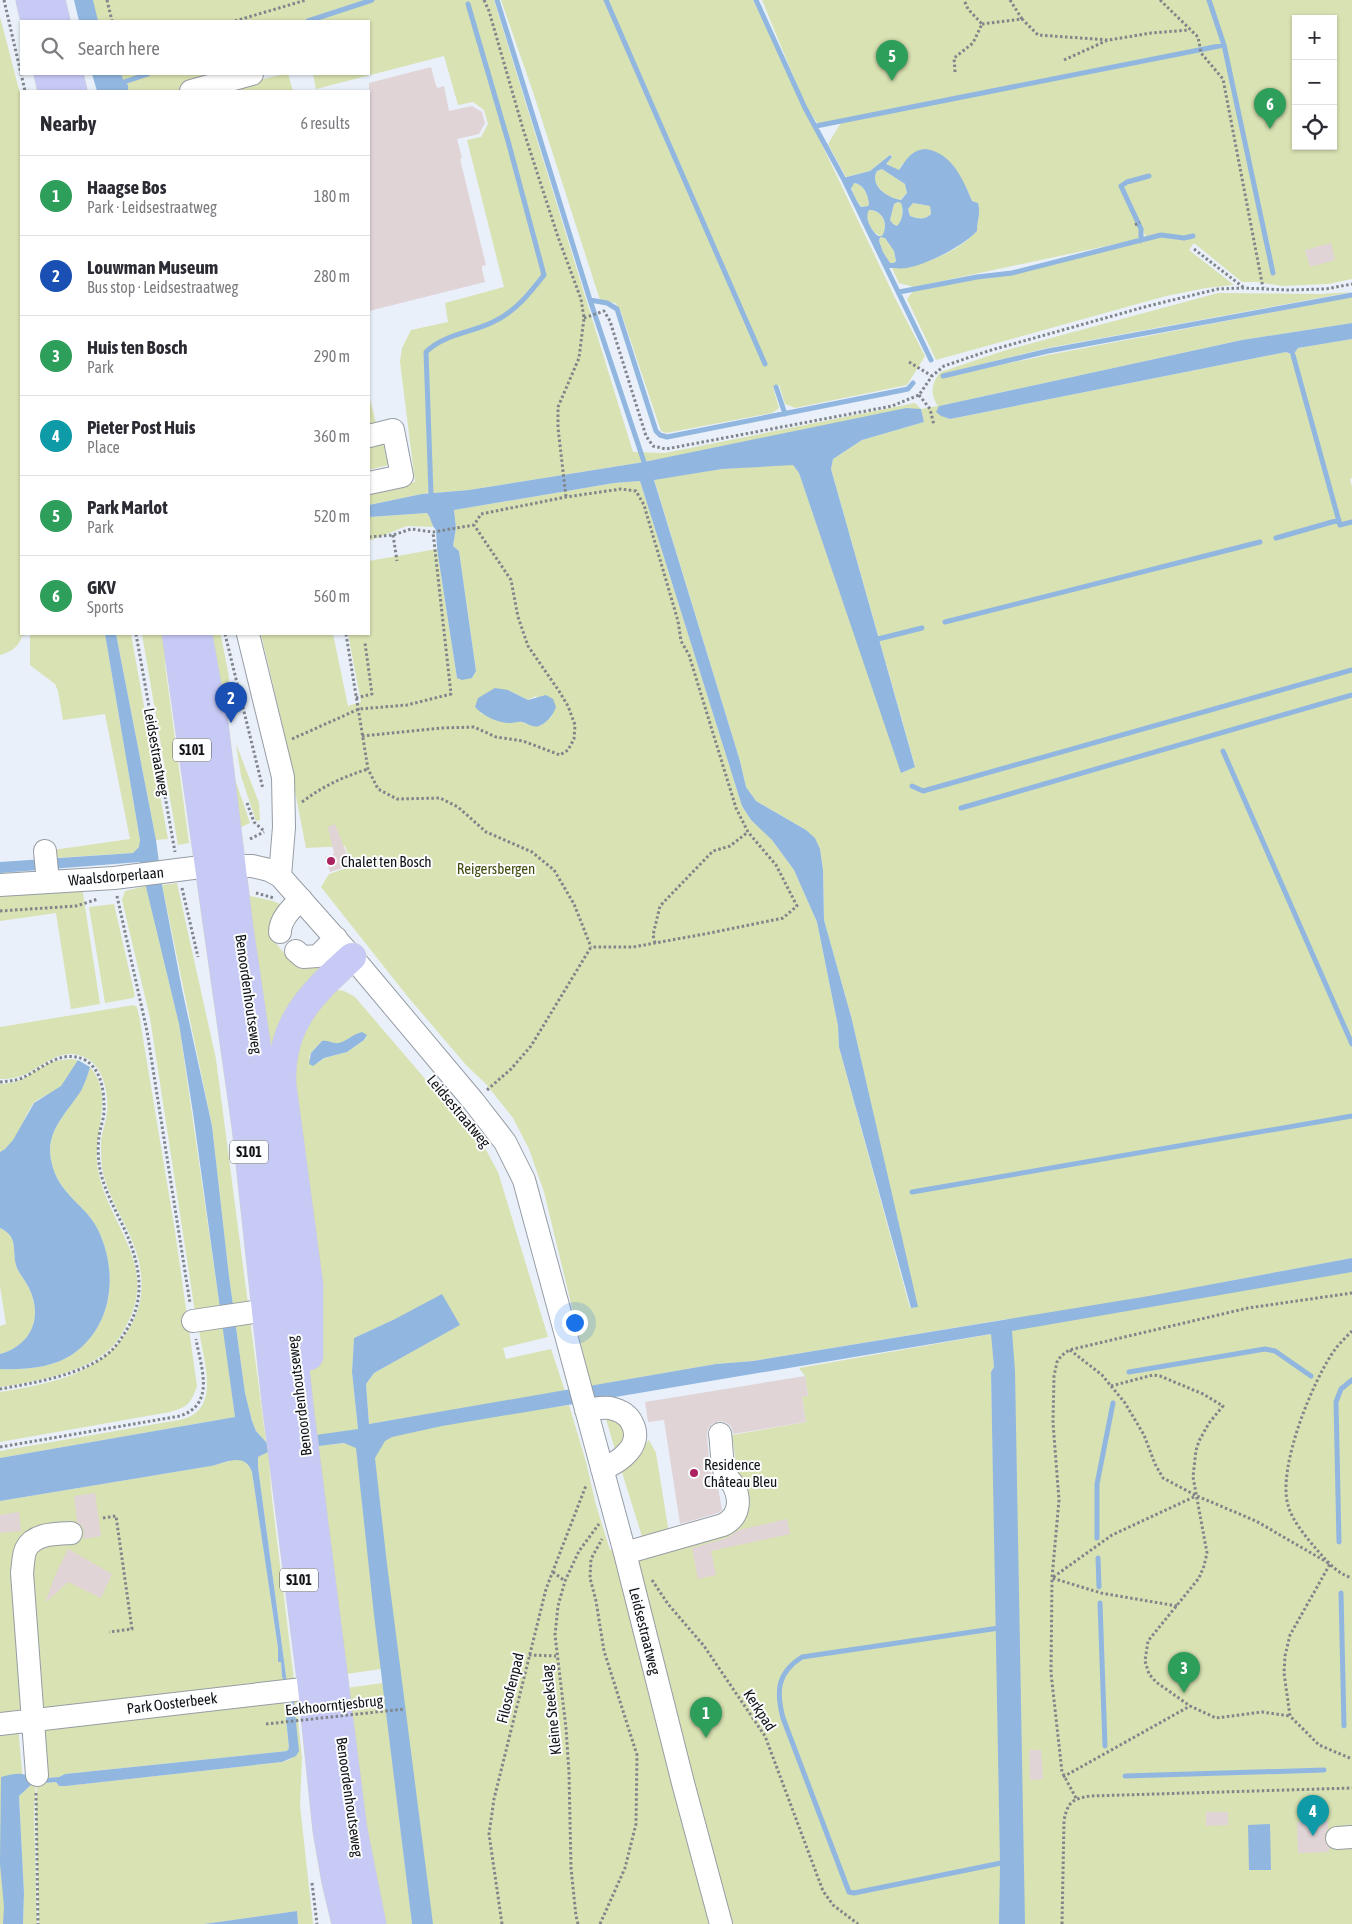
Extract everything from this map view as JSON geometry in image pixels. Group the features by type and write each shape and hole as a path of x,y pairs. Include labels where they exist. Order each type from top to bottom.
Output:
{"main road":[{"path":"30,0 35,20"},
{"path":"51,0 56,20"},
{"path":"48,75 52,90"},
{"path":"69,75 73,90"},
{"name":"S101","path":"176,635 221,866"},
{"name":"S101","path":"198,635 214,723 221,866"},
{"name":"Benoordenhoutseweg","path":"221,866 246,1127 256,1312 294,1438 296,1689 346,1924"},
{"name":"Benoordenhoutseweg","path":"221,866 240,936 268,1122 294,1438 353,1829 372,1924"},
{"path":"294,1438 309,1351 310,1285 282,1084 282,1063 290,1032 310,998 344,948"}],"street":[{"path":"195,90 248,75"},
{"path":"370,436 393,430 402,476 370,483"},
{"path":"248,635 283,777 284,827 280,876"},
{"name":"Waalsdorperlaan","path":"0,885 46,866 124,884 172,871 221,866"},
{"name":"Leidsestraatweg","path":"221,866 252,866 269,870 280,876 344,948 474,1102 505,1142 524,1180 625,1553 721,1924"},
{"path":"280,932 280,926 301,899"},
{"path":"296,951 303,956 318,956 344,948"},
{"path":"201,1320 256,1312"},
{"path":"586,1410 610,1408 628,1417 633,1425 635,1441 630,1449 620,1460 602,1469"},
{"path":"625,1553 730,1522 736,1514 738,1505 737,1495 725,1472 720,1434"},
{"path":"37,1780 22,1573 26,1549 35,1540 52,1534 71,1533"},
{"name":"Park Oosterbeek","path":"0,1724 296,1689"}],"path":[{"path":"4,0 20,69"},
{"path":"107,0 112,20"},
{"path":"238,20 306,0"},
{"path":"484,0 558,237 581,299 584,318 579,358 558,407 558,428 566,495"},
{"path":"964,0 968,9 982,24"},
{"path":"1010,0 1022,19 1038,35 1109,40 1151,33 1190,30"},
{"path":"1160,0 1198,37 1201,53 1223,79 1263,288"},
{"path":"982,24 1022,19"},
{"path":"955,72 954,58 973,43 982,24"},
{"path":"1064,60 1109,40"},
{"path":"21,75 25,90"},
{"path":"1135,225 1140,222"},
{"path":"1194,249 1243,288"},
{"path":"584,318 604,311 610,321 646,436 653,446 666,449 892,406 918,395 932,376 944,366 988,351 1218,289 1326,289 1352,284"},
{"path":"909,362 932,376"},
{"path":"918,395 930,409 934,425"},
{"path":"370,537 393,535 411,529 434,531 474,525 481,514 566,495 621,489 636,491 644,505 678,621 681,641 689,655 736,808 748,832 776,865 797,906 783,918 632,947 591,947"},
{"path":"362,736 474,727 496,737 523,741 560,755 568,750 574,739 575,725 568,706 528,646 518,616 512,580 474,525"},
{"path":"276,746 359,709 407,705 451,694 434,531"},
{"path":"393,535 397,561"},
{"name":"Leidsestraatweg","path":"136,635 172,871"},
{"path":"225,635 262,783"},
{"path":"346,635 368,769 378,789 396,798 440,798 458,807 486,832 532,852 554,870 574,904 591,947"},
{"path":"356,698 372,694 365,643"},
{"path":"301,803 320,788 340,778 368,769"},
{"path":"655,943 653,935 660,906 713,851 730,846 748,832"},
{"path":"0,1447 180,1416 190,1412 200,1402 204,1389 201,1320 147,1031 124,884"},
{"path":"0,911 76,906 100,898"},
{"path":"474,1102 511,1069 531,1046 591,947"},
{"path":"0,1082 23,1078 52,1060 68,1057 83,1060 96,1071 102,1087 104,1108 99,1137 99,1164 114,1208 133,1251 139,1277 140,1292 135,1315 129,1327 113,1349 106,1355 77,1370 57,1377 41,1382 0,1389"},
{"path":"1076,1798 1063,1777 1052,1692 1052,1578 1059,1500 1053,1423 1054,1376 1059,1359 1070,1350 1248,1308 1352,1293"},
{"path":"1352,1331 1336,1349 1318,1380 1296,1433 1286,1485 1287,1502 1292,1514 1308,1539 1339,1573 1352,1578"},
{"path":"1070,1350 1102,1375 1125,1403 1140,1429 1163,1478 1197,1496 1256,1521 1330,1564"},
{"path":"1111,1386 1153,1375 1160,1376 1222,1405 1221,1410 1209,1423 1196,1450 1193,1477 1207,1552 1206,1560 1199,1578 1151,1636 1146,1647 1146,1668 1152,1679 1190,1706 1216,1718 1262,1712 1290,1716 1319,1745 1352,1759"},
{"name":"Filosofenpad","path":"502,1924 489,1834 494,1799 546,1590 585,1488 602,1469"},
{"path":"1052,1578 1112,1535 1197,1496"},
{"path":"600,1924 626,1868 636,1820 636,1750 604,1651 589,1569 591,1559 614,1513"},
{"name":"Kleine Steekslag","path":"578,1924 571,1868 569,1773 555,1635 558,1606 565,1581 578,1551 614,1513"},
{"path":"103,1518 116,1516 132,1629 109,1632"},
{"path":"1290,1716 1284,1672 1286,1650 1294,1626 1330,1564"},
{"path":"553,1572 565,1581"},
{"path":"1052,1578 1101,1594 1177,1606"},
{"name":"Kerkpad","path":"652,1580 668,1604 704,1646 764,1736 823,1891 833,1905 858,1924"},
{"path":"529,1656 556,1656"},
{"path":"1063,1777 1190,1706"},
{"name":"Eekhoorntjesbrug","path":"266,1724 404,1709"},
{"path":"37,1780 35,1810 38,1924"},
{"path":"1062,1924 1064,1820 1070,1804 1076,1798 1100,1795 1352,1788"}],"green space":[{"path":"83,0 494,0 633,452 665,453 915,403 921,409 644,462 469,490 422,494 370,505 370,493 415,482 400,362 402,348 411,330 448,322 445,303 504,287 467,140 481,137 488,124 484,110 473,102 458,105 444,56 316,89 313,75 370,75 370,20 88,20"},
{"path":"501,0 753,0 896,300 925,356 907,385 795,408 785,404 779,385 773,387 779,408 772,413 666,433 661,431 620,309 615,303 600,300 533,92"},
{"path":"762,0 1352,0 1352,279 1328,284 1282,286 1242,282 1194,243 1189,250 1234,285 1206,288 1166,296 936,360 907,299 913,291 977,278 1013,275 1062,260 1147,241 1146,237 1129,204 1144,238 914,287 899,283 892,268 914,265 938,257 960,246 977,231 978,203 972,201 966,187 903,163 899,170 892,169 886,164 892,157 890,155 870,171 846,177 828,144 842,121 1173,55 818,124 806,107"},
{"path":"0,17 20,93 20,635 26,635 22,636 14,649 0,655"},
{"path":"103,75 237,75 186,90 128,90 128,85"},
{"path":"280,75 288,75 293,90 217,90"},
{"path":"882,169 905,184 907,193 900,200 885,194 877,186 875,176 877,171"},
{"path":"854,183 860,185 865,190 868,206 862,207 856,199 852,188"},
{"path":"899,202 903,212 901,221 897,226 890,220 894,204"},
{"path":"913,203 930,206 931,214 921,218 910,216 908,209"},
{"path":"868,210 878,212 883,218 885,227 882,236 875,233 870,226 867,217"},
{"path":"880,237 885,238 894,251 896,261 894,263 890,263 883,252 879,241"},
{"name":"Reigersbergen","path":"1352,292 1047,348 943,374 944,377 1048,355 1352,297 1352,323 1242,340 939,406 950,419 1286,352 1292,355 1298,348 1352,339 1352,478 1350,479 1352,487 1352,1258 1219,1283 1352,1262 1352,1924 423,1924 362,1502 381,1669 346,1674 317,1446 347,1443 353,1434 569,1405 610,1550 742,1521 743,1514 732,1435 806,1422 802,1397 808,1395 805,1376 799,1368 992,1334 994,1367 991,1372 993,1466 1007,1319 753,1361 716,1364 591,1386 544,1192 529,1149 513,1118 486,1084 466,1065 408,997 321,887 329,874 352,866 345,846 306,848 281,719 261,635 333,635 348,706 361,702 348,635 370,635 370,561 437,549 457,678 472,678 476,671 459,551 453,546 456,528 454,510 614,483 640,481 742,806 751,820 772,840 794,870 817,922 838,1026 839,1047 910,1308 917,1307 852,1020 824,920 823,870 820,849 806,830 756,801 746,787 740,761 654,479 722,469 793,464 799,473 902,773 915,766 831,469 833,459 862,440 924,422 921,409 938,406 935,402 933,389 935,380 941,372 1003,351 1218,293 1321,294","holes":["508,690 528,700 536,696 552,716 540,726 522,722 505,722 480,713"]},
{"path":"370,399 376,423 370,425"},
{"path":"383,443 388,465 370,470 370,447"},
{"path":"427,513 432,519 433,527 407,526 370,541 370,517"},
{"path":"30,635 105,635 140,840 140,847 133,853 54,858 53,850 130,839 105,714 63,720 55,684 30,665"},
{"path":"116,635 131,635 168,839 156,840"},
{"path":"142,635 164,635 165,665 189,843 178,845"},
{"path":"206,635 221,636 229,677 228,694 219,696"},
{"path":"236,744 259,803 260,820 256,821 241,776"},
{"path":"236,782 250,823 237,829"},
{"path":"177,883 216,1059 266,1442 256,1431 245,1393 229,1276 212,1126 162,885"},
{"path":"146,886 179,1024 220,1308 195,1312 150,1018 122,900 125,891"},
{"path":"82,887 100,1004 71,1009 56,913 0,921 0,894"},
{"path":"246,895 273,901 285,906 270,936 289,959 328,959 274,1084"},
{"path":"114,904 135,996 105,1003 89,907"},
{"path":"333,991 344,991 355,997 486,1150 498,1172 548,1337 503,1348 506,1359 551,1349 565,1391 369,1424 366,1384 374,1373 459,1325 395,1319 354,1338 352,1372 358,1429 316,1436 310,1374 312,1355 290,1070 310,1016","holes":["367,1037 347,1052 324,1058 318,1063 309,1058 322,1041 335,1044"]},
{"path":"134,1005 137,1007 140,1020 175,1231 197,1386 188,1404 170,1412 0,1442 0,1392 38,1385 74,1374 105,1356 119,1343 130,1327 138,1310 142,1285 140,1267 134,1246 113,1201 102,1167 101,1140 107,1111 107,1094 99,1070 88,1059 71,1054 48,1061 26,1074 0,1079 0,1027"},
{"path":"78,1060 66,1081 55,1091 32,1105 11,1143 0,1152 0,1084 17,1081 55,1061"},
{"path":"90,1067 98,1079 101,1091 101,1117 97,1143 98,1170 105,1194 134,1262 137,1294 134,1309 117,1341 110,1349 87,1364 58,1375 0,1387 0,1369 38,1367 57,1362 73,1354 86,1343 96,1330 108,1299 110,1283 109,1266 100,1234 88,1215 60,1183 51,1160 50,1150 51,1140 59,1122 82,1088"},
{"path":"0,1228 13,1240 15,1262 29,1288 35,1310 32,1329 27,1337 11,1350 0,1354 0,1326 6,1324 0,1286"},
{"path":"223,1326 235,1417 0,1458 0,1451 179,1420 193,1415 201,1407 206,1396 207,1383 199,1330"},
{"path":"606,1419 611,1419 631,1428 616,1453"},
{"path":"649,1440 656,1453 668,1527 665,1533 643,1540 621,1469"},
{"path":"268,1452 294,1680 287,1683 258,1467 258,1457"},
{"path":"236,1459 246,1463 252,1472 278,1648 278,1662 281,1662 284,1680 17,1716 23,1781 5,1785 12,1924 0,1924 0,1501 211,1466"},
{"path":"383,1683 412,1924 383,1924 375,1896 346,1688"},
{"path":"284,1699 289,1748 287,1751 65,1774 59,1777 38,1779 34,1721"},
{"path":"292,1699 296,1700 302,1758 300,1805 313,1924 298,1924 297,1911 204,1924 39,1924 37,1783 56,1782 59,1786 66,1786 282,1762 291,1759"},
{"path":"36,1783 34,1810 37,1924 23,1924 24,1893 19,1796 32,1784"}],"water":[{"path":"74,0 93,0 98,20 79,20"},
{"path":"92,75 121,75 124,82 128,85 128,90 97,90"},
{"path":"921,150 935,151 950,161 955,168 965,184 972,201 978,203 977,231 963,243 925,263 907,268 887,268 843,178 870,171 890,155 892,157 886,164 899,170 910,156","holes":["882,169 905,184 907,193 901,200 890,197 877,186 875,181 877,171","854,183 860,185 865,190 869,204 868,206 861,207 851,189","901,203 902,209 902,218 897,226 890,220 894,204","913,203 930,206 931,214 926,217 910,216 908,209","869,210 878,212 881,215 885,222 882,236 878,236 873,231 867,217","880,237 885,238 894,251 896,261 890,263 879,241"]},
{"path":"1352,323 1352,339 1298,348 1293,355 1286,352 950,419 936,412 939,406 1242,340"},
{"path":"906,408 921,409 924,422 862,440 833,459 831,469 915,767 901,773 799,473 793,465 722,469 654,480 740,761 746,787 756,801 806,830 815,838 820,849 823,870 824,920 852,1020 918,1307 911,1308 839,1047 838,1026 817,922 794,870 772,840 751,820 742,806 640,481 614,483 454,510 456,528 453,546 459,551 476,671 472,678 462,680 457,678 437,549 436,530 429,515 427,513 370,517 370,505 422,494 469,490 644,462"},
{"path":"105,635 116,635 156,840 162,885 182,989 212,1126 229,1276 245,1393 256,1431 266,1442 358,1429 352,1372 354,1338 442,1294 460,1325 374,1373 366,1384 369,1424 716,1364 753,1361 1149,1296 1352,1258 1352,1272 1012,1331 1015,1371 1025,1924 999,1924 1000,1864 991,1372 994,1367 991,1334 442,1426 392,1437 385,1441 375,1458 433,1924 412,1924 374,1615 356,1448 344,1443 268,1452 258,1457 287,1683 294,1702 299,1751 296,1756 282,1762 66,1786 59,1786 56,1782 32,1784 19,1796 24,1893 23,1924 3,1924 4,1907 0,1864 1,1777 18,1774 30,1776 34,1779 59,1777 65,1774 287,1751 289,1748 284,1680 281,1662 278,1662 278,1648 252,1472 245,1462 235,1460 211,1466 0,1501 0,1458 235,1417 179,1024 140,862 0,873 0,862 133,853 139,847 140,840"},
{"path":"495,688 508,690 528,700 546,695 553,699 556,707 548,720 538,726 521,722 505,723 486,716 475,707 478,698"},
{"path":"362,1032 367,1035 364,1040 347,1052 324,1058 313,1066 309,1064 311,1053 322,1041 339,1043"},
{"path":"78,1060 90,1067 82,1089 59,1122 51,1139 51,1160 60,1183 88,1215 100,1234 109,1266 110,1283 108,1299 96,1330 86,1343 73,1354 57,1362 38,1367 0,1369 0,1354 11,1350 27,1337 32,1328 35,1309 29,1288 15,1262 13,1240 0,1228 0,1152 13,1140 34,1103 61,1086"},
{"path":"1270,1824 1271,1870 1249,1870 1248,1825"},
{"path":"297,1911 298,1924 204,1924"}],"building":[{"path":"431,67 436,86 438,88 444,86 449,111 472,106 482,112 485,123 479,134 457,139 462,158 460,159 486,265 482,266 485,282 370,311 369,83"},
{"path":"1331,243 1335,260 1310,267 1305,250"},
{"path":"335,824 351,865 330,872 325,857 334,854 328,827"},
{"name":"Residence Château Bleu","path":"805,1376 808,1396 802,1397 806,1422 733,1434 731,1426 725,1422 719,1421 712,1424 708,1429 707,1435 709,1460 712,1477 718,1487 722,1510 718,1513 680,1524 664,1420 648,1422 645,1402"},
{"path":"95,1493 101,1536 83,1539 84,1532 82,1526 77,1522 74,1496"},
{"path":"19,1512 21,1531 0,1533 0,1515"},
{"path":"787,1519 790,1534 711,1551 716,1575 698,1579 692,1548 727,1538 739,1530"},
{"path":"68,1549 112,1574 101,1598 68,1582 45,1603 54,1578"},
{"path":"1029,1750 1041,1750 1043,1779 1030,1780"},
{"path":"1206,1812 1228,1812 1228,1825 1206,1826"},
{"path":"1328,1821 1328,1828 1324,1838 1329,1852 1298,1853 1297,1822"}],"waterway":[{"path":"311,20 372,0"},
{"path":"497,0 590,300 644,462"},
{"path":"606,0 765,364"},
{"path":"756,0 805,108 843,178 931,360"},
{"path":"1209,0 1224,45 1273,273"},
{"path":"431,494 426,352 441,341 485,326 501,318 522,302 544,275 508,141 468,4"},
{"path":"816,126 1224,45"},
{"path":"124,82 145,75"},
{"path":"1141,241 1141,229 1121,186 1127,182 1149,176"},
{"path":"899,292 977,277 1012,273 1161,235 1184,238 1193,236"},
{"path":"943,376 1048,351 1352,295"},
{"path":"590,300 607,303 617,309 656,431 660,435 667,437 908,389 913,383"},
{"path":"1293,355 1340,525 1352,522"},
{"path":"776,387 785,414"},
{"path":"1276,538 1339,520"},
{"path":"945,622 1260,542"},
{"path":"878,639 922,628"},
{"path":"912,786 923,791 1352,670"},
{"path":"961,808 1352,695"},
{"path":"1223,751 1352,1044"},
{"path":"912,1192 1352,1116"},
{"path":"1129,1372 1265,1349 1275,1351 1311,1376"},
{"path":"1339,1542 1336,1402 1341,1389 1352,1380"},
{"path":"1097,1538 1097,1484 1113,1403"},
{"path":"1098,1558 1099,1587"},
{"path":"1341,1593 1344,1726"},
{"path":"1100,1603 1105,1746"},
{"path":"999,1628 802,1657 783,1676 780,1683 779,1699 783,1718 849,1892 854,1893 1006,1862"},
{"path":"1125,1776 1324,1770"}],"place":[{"name":"Park Marlot","path":"892,81"},
{"name":"GKV","path":"1270,129"},
{"name":"Louwman Museum","path":"231,723"},
{"name":"Chalet ten Bosch","path":"331,861"},
{"name":"Residence Château Bleu","path":"694,1473"},
{"name":"Huis ten Bosch","path":"1184,1693"},
{"name":"Haagse Bos","path":"706,1738"},
{"name":"Pieter Post Huis","path":"1313,1836"}]}
